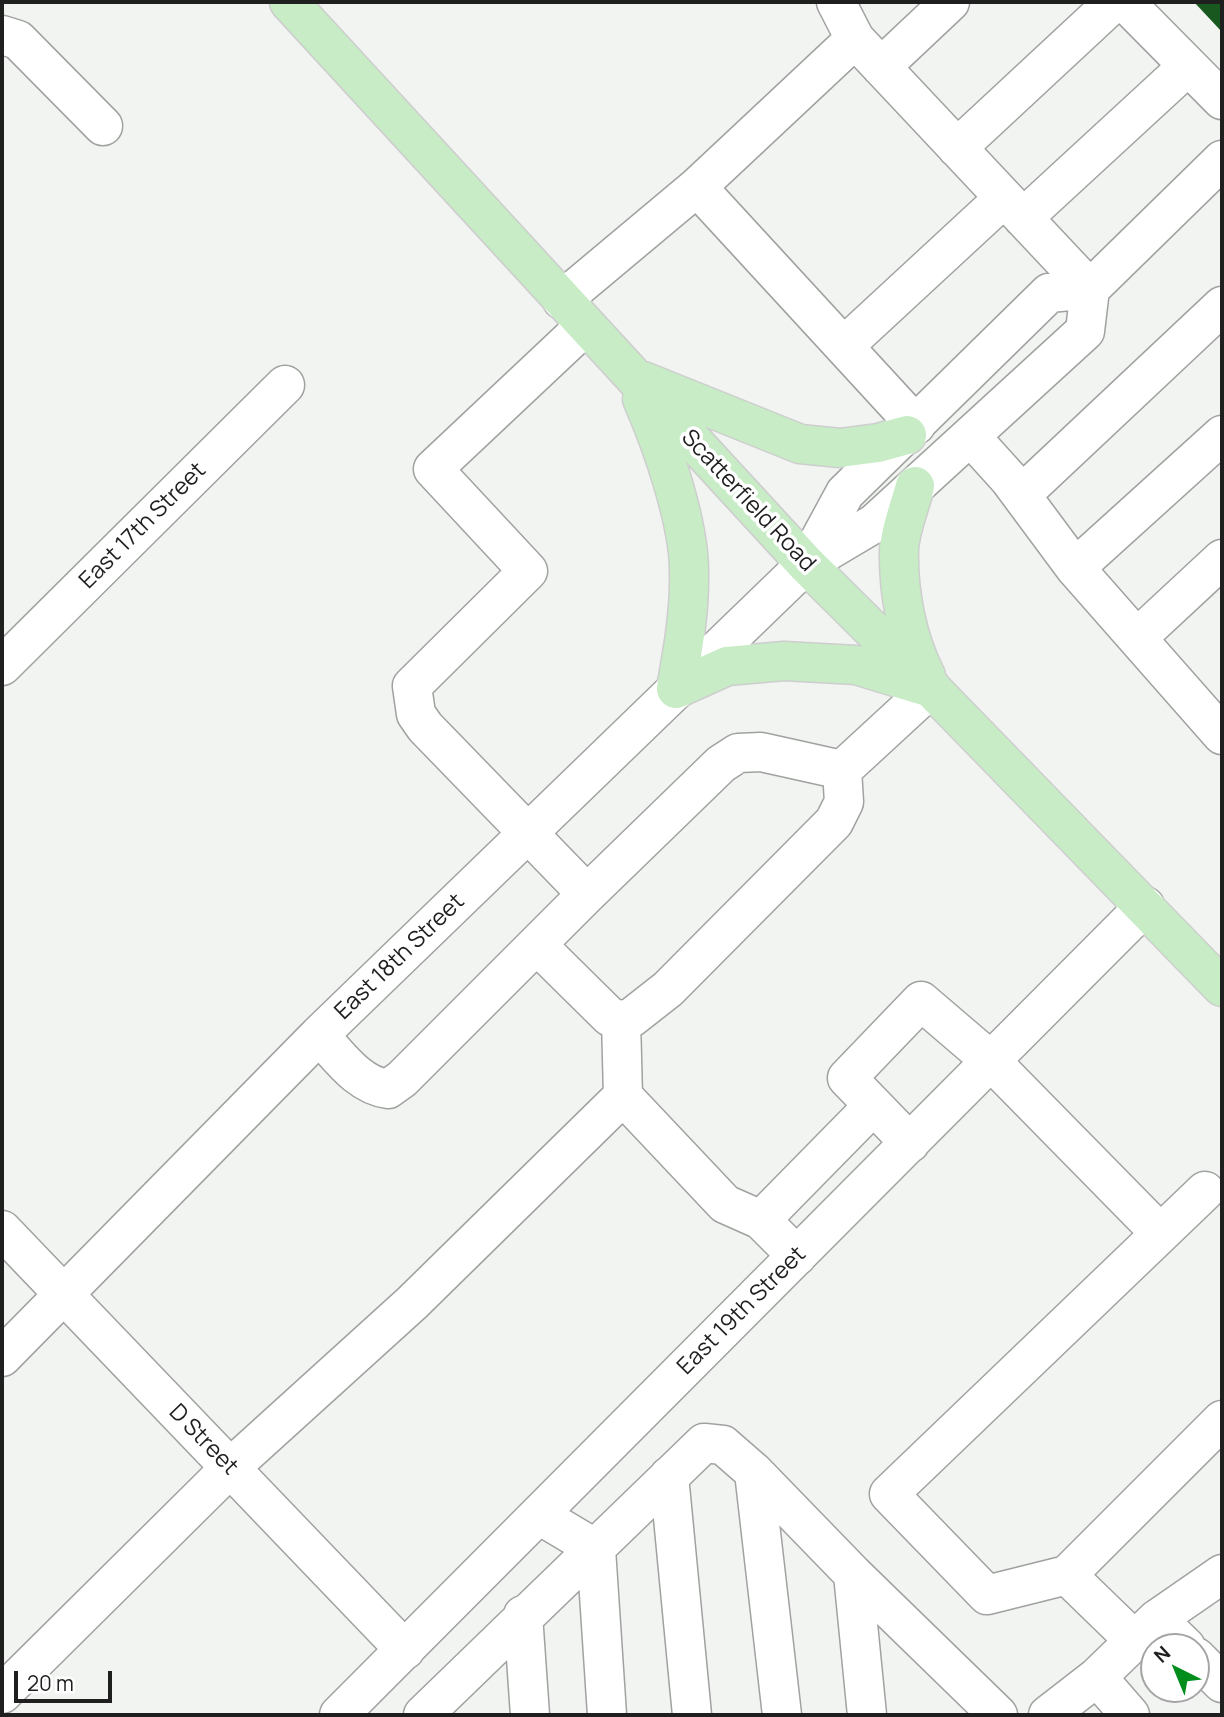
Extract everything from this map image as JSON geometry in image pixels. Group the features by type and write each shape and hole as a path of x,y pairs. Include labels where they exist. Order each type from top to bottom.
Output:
{"main road":[{"name":"Scatterfield Road","path":"289,2 806,564 931,688 1222,987"},
{"path":"632,376 800,444 840,448 878,443 912,430"},
{"path":"632,376 655,428 679,512 690,568 688,620 676,690"},
{"path":"915,486 899,547 902,593 914,653 931,688"},
{"path":"676,690 727,666 784,661 856,665 931,688"}],"street":[{"path":"806,564 875,523 1085,331 1090,289 855,39 836,2"},
{"path":"881,67 950,2"},
{"path":"957,148 1114,2"},
{"path":"1125,2 1222,100"},
{"path":"2,35 18,40 103,126"},
{"path":"587,894 425,727 416,713 412,686 528,571 433,469 573,313 697,187 855,39"},
{"path":"844,346 1188,66"},
{"path":"806,564 845,493 1049,293 1090,289 1222,160"},
{"path":"697,187 844,346 912,430"},
{"path":"1021,495 1222,306"},
{"name":"East 17th Street","path":"2,666 285,385"},
{"path":"1075,568 1222,435"},
{"path":"971,437 1021,495 1075,568 1137,638 1215,711"},
{"path":"1137,638 1222,558"},
{"name":"East 18th Street","path":"2,1357 319,1035 806,564"},
{"path":"842,770 931,688"},
{"path":"319,1035 361,1078 376,1087 388,1089 402,1079 721,764 737,753 761,752 842,770"},
{"path":"537,945 610,1017 634,1014 668,989 834,822 844,802 842,770"},
{"name":"East 19th Street","path":"339,1715 1145,906"},
{"path":"909,1143 847,1078 921,1002 990,1060 1159,1232"},
{"path":"2,1695 230,1468 412,1303 623,1096 634,1014"},
{"path":"623,1096 725,1204 761,1220 797,1256"},
{"path":"761,1220 873,1106"},
{"path":"1216,1192 1159,1232 889,1494 986,1595 1067,1576 1222,1419"},
{"name":"D Street","path":"2,1230 405,1650"},
{"path":"438,1708 523,1615 596,1549 704,1443 723,1445 754,1472 853,1574 963,1697 998,1715"},
{"path":"754,1472 782,1715"},
{"path":"669,1476 692,1715"},
{"path":"539,1515 596,1549"},
{"path":"596,1549 607,1715"},
{"path":"853,1574 867,1715"},
{"path":"1048,1715 1097,1677 1146,1630 1222,1574"},
{"path":"1067,1576 1153,1633"},
{"path":"523,1615 530,1715"},
{"path":"1097,1677 1130,1715"}],"building":[{"path":"1194,2 1222,2 1222,32"}]}
